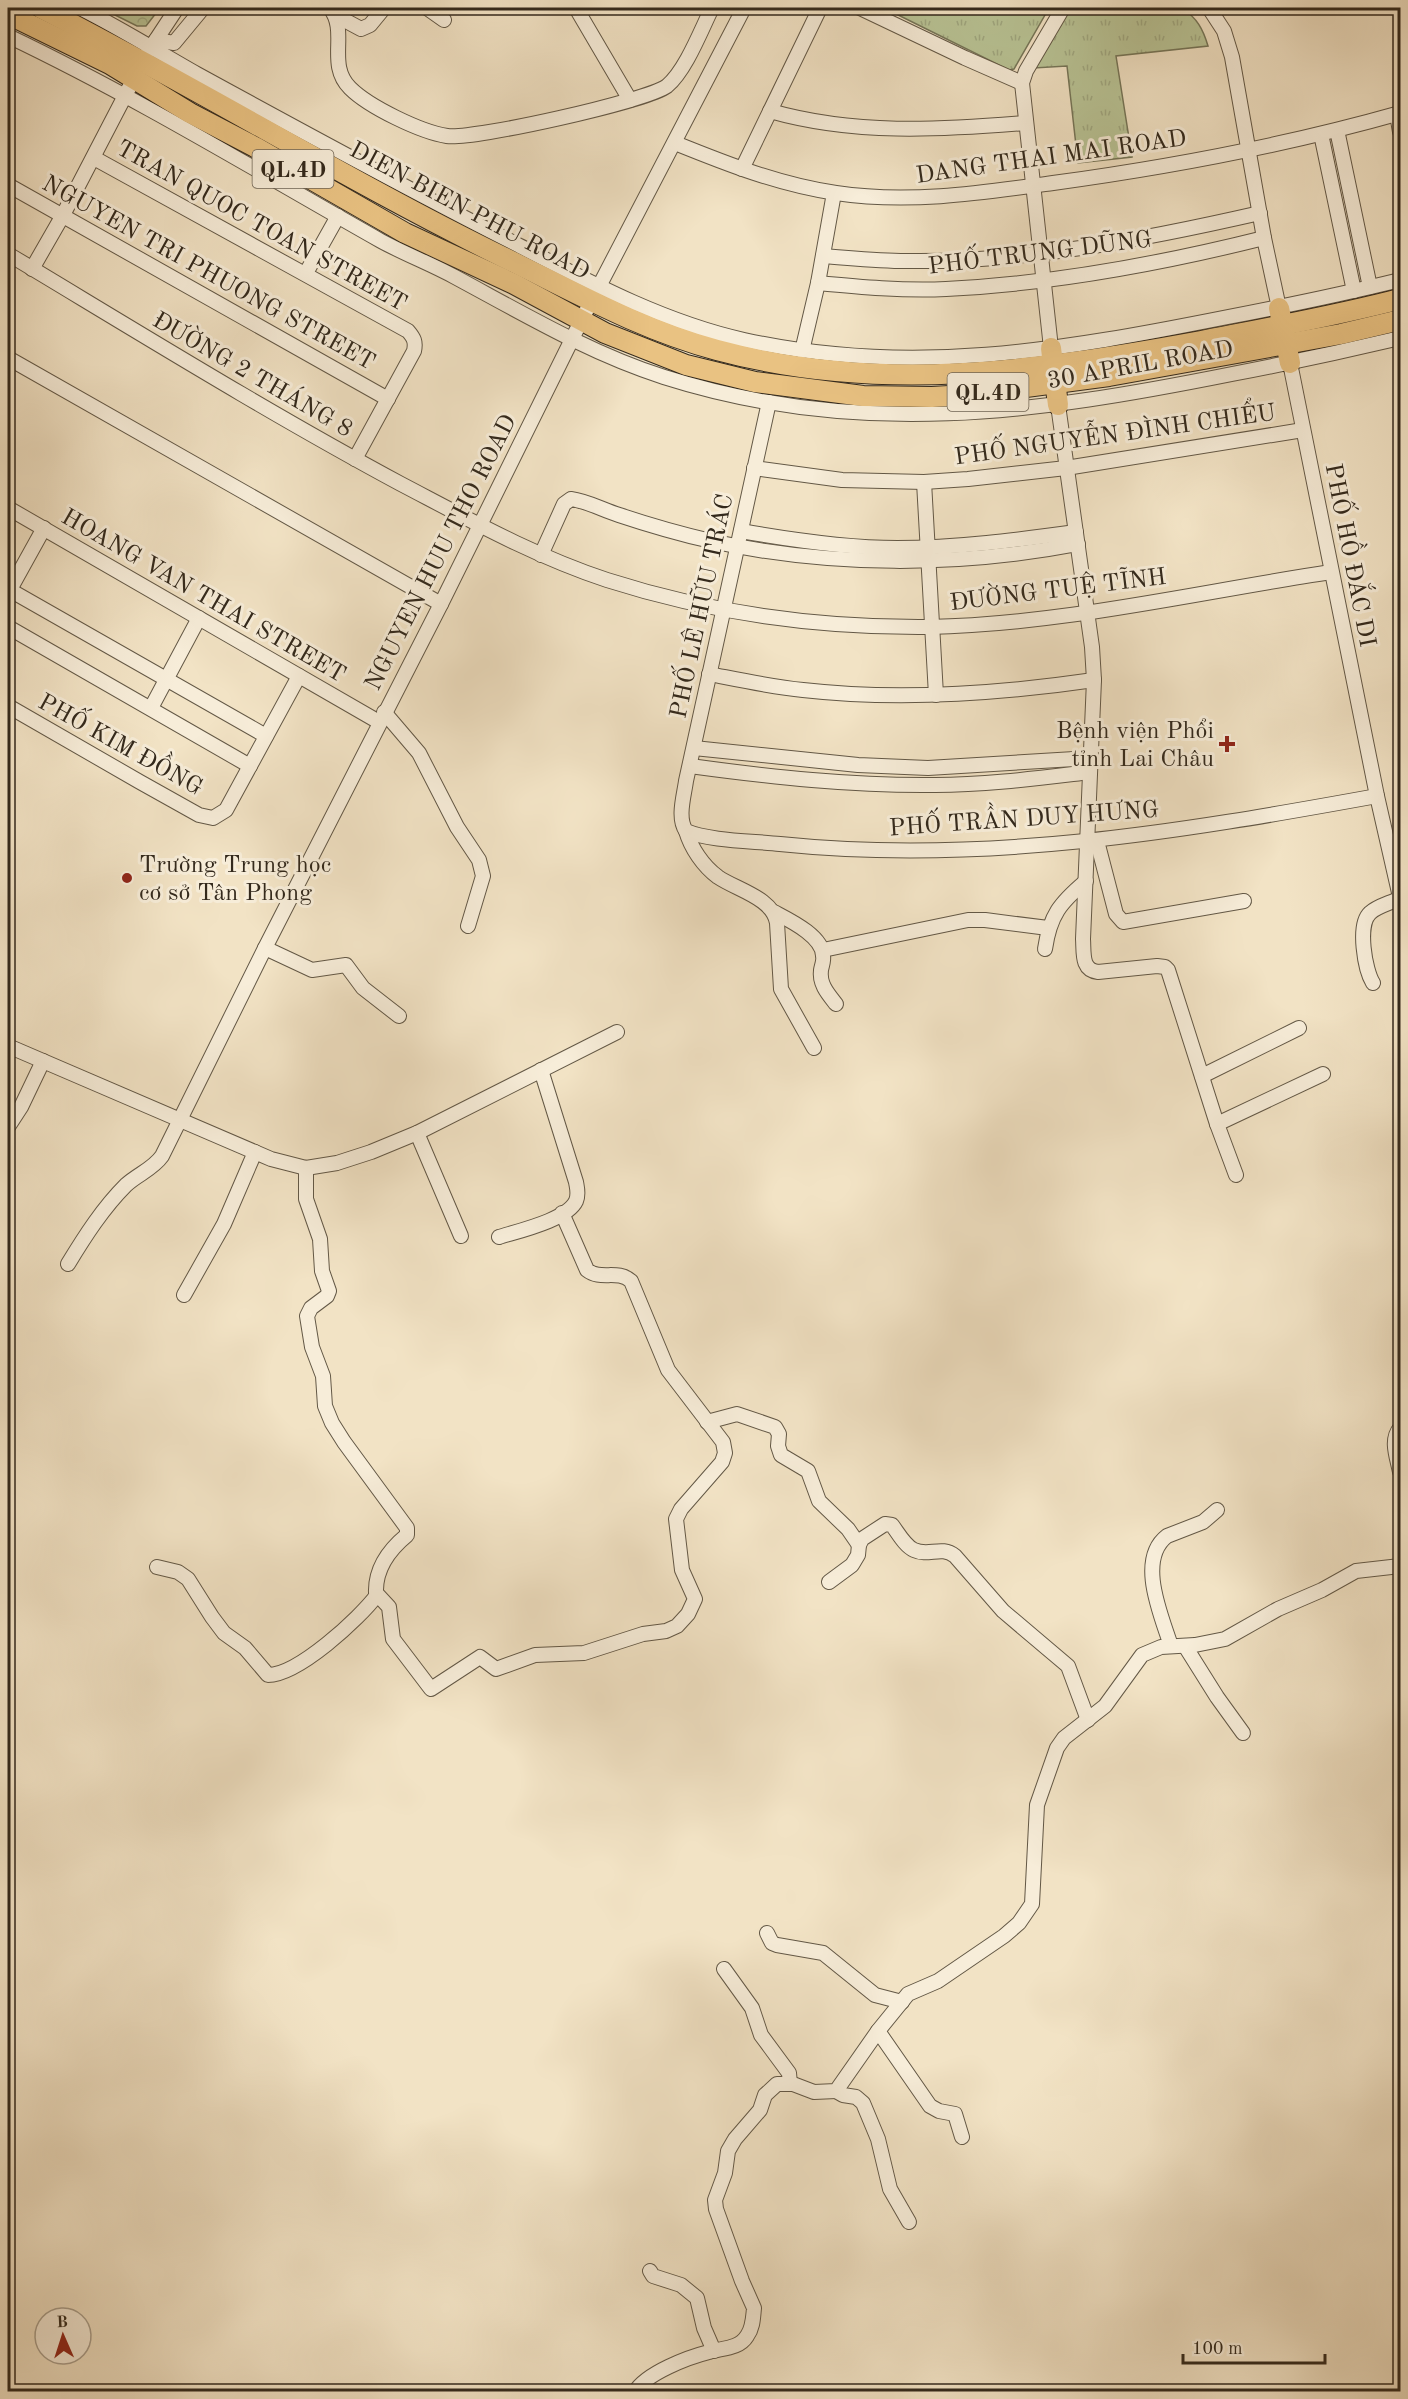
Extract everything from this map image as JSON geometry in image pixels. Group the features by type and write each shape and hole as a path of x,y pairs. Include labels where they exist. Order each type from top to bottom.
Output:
{"highway":[{"name":"DIEN BIEN PHU ROAD","path":"41,8 141,65 416,213 595,294"},
{"name":"DIEN BIEN PHU ROAD","path":"8,14 88,52 141,65 190,113 255,147 405,233 514,284 577,329"},
{"name":"30 APRIL ROAD","path":"595,294 626,318 682,340 742,357 801,358 861,374 917,376 984,373 1053,366 1401,320"},
{"name":"30 APRIL ROAD","path":"1285,335 1401,299"},
{"name":"30 APRIL ROAD","path":"577,329 629,344 686,365 755,382 863,396 932,397 1053,366"},
{"path":"1053,366 1058,405"}],"street":[{"name":"DIEN BIEN PHU ROAD","path":"80,8 141,65 338,216 386,244 577,329"},
{"path":"32,269 94,158 141,65 177,8"},
{"path":"141,65 174,43 203,8"},
{"path":"333,11 362,29 370,25 384,8"},
{"path":"427,8 444,20"},
{"path":"576,8 630,100"},
{"path":"333,11 338,28 337,64 348,86 381,109 448,137 473,136 630,100 658,91 673,79 712,8"},
{"name":"NGUYEN HUU THO ROAD","path":"68,1264 116,1196 135,1177 158,1162 381,717 441,604 577,329 744,8"},
{"path":"742,169 820,8"},
{"path":"860,8 1022,83"},
{"path":"1053,366 1022,83 1026,71 1063,8"},
{"name":"PHỐ HỒ ĐẮC DI","path":"1209,8 1219,21 1228,43 1264,238 1331,572 1377,796 1401,898"},
{"name":"DIEN BIEN PHU ROAD","path":"8,36 141,65"},
{"path":"770,111 826,124 884,129 934,129 1025,123"},
{"path":"1399,114 1401,132"},
{"name":"DANG THAI MAI ROAD","path":"675,143 742,169 834,193 919,197 1123,174 1321,134 1399,114"},
{"path":"1337,130 1370,287"},
{"path":"1321,134 1354,291"},
{"name":"TRAN QUOC TOAN STREET","path":"94,158 408,331 415,340 414,351 355,459"},
{"name":"NGUYEN TRI PHUONG STREET","path":"8,185 388,399"},
{"path":"801,358 818,283 834,193"},
{"name":"PHỐ TRUNG DŨNG","path":"823,256 917,261 1040,253 1152,236 1260,213"},
{"path":"306,273 338,216"},
{"name":"PHỐ TRUNG DŨNG","path":"818,283 861,287 945,289 1043,279 1164,260 1264,238"},
{"name":"ĐƯỜNG 2 THÁNG 8","path":"8,254 355,459 480,526"},
{"name":"30 APRIL ROAD","path":"577,329 659,375 725,394 769,402 854,412 920,415 1058,405 1168,387 1285,335 1354,291 1401,280"},
{"name":"30 APRIL ROAD","path":"1053,366 1147,333 1401,338"},
{"path":"8,358 441,604"},
{"name":"PHỐ LÊ HỮU TRÁC","path":"684,825 683,802 690,765 769,402"},
{"path":"1058,405 1087,612 1094,680 1090,765 1092,841 1086,881 1083,939 1085,960 1088,969 1098,972 1165,967 1170,975 1217,1124 1236,1175"},
{"name":"PHỐ NGUYỄN ĐÌNH CHIỂU","path":"754,468 842,480 924,482 1021,475 1303,430"},
{"path":"924,482 936,695"},
{"path":"541,555 564,504 571,499 671,531 737,546 826,557 927,554 968,545 1077,538"},
{"name":"HOANG VAN THAI STREET","path":"8,508 299,676 381,717 419,753 457,827 479,860 483,876 468,926"},
{"name":"ĐƯỜNG TUỆ TĨNH","path":"480,526 541,555 604,579 645,591 723,609 847,625 932,627 1014,622 1331,572"},
{"path":"44,528 8,590 266,736"},
{"path":"741,531 780,538 927,554"},
{"path":"151,708 199,618"},
{"path":"8,627 250,766 299,676"},
{"path":"709,674 803,690 884,696 936,695 1040,687 1094,680"},
{"name":"PHỐ KIM ĐỒNG","path":"8,706 199,815 213,818 226,810 250,766"},
{"path":"694,748 890,767 1090,765"},
{"path":"690,765 796,778 890,785 975,784 1090,765"},
{"path":"890,767 890,785"},
{"name":"PHỐ TRẦN DUY HƯNG","path":"684,825 720,837 871,851 947,850 1092,841 1256,818 1377,796"},
{"path":"684,825 695,851 713,873 803,928 812,936 822,950 822,984 836,1004"},
{"path":"1092,841 1116,914 1123,922 1244,901"},
{"path":"1045,949 1048,928 1058,909 1086,881"},
{"path":"1373,983 1365,963 1365,922 1372,911 1401,898"},
{"path":"774,912 777,923 781,989 814,1047"},
{"path":"822,950 968,920 1048,928"},
{"path":"265,948 312,970 346,965 363,988 399,1016"},
{"path":"1202,1076 1299,1028"},
{"path":"8,1046 284,1164 306,1168 350,1159 417,1132 617,1032"},
{"path":"8,1127 21,1107 44,1061"},
{"path":"499,1237 529,1228 562,1214 575,1203 578,1192 541,1070"},
{"path":"1217,1124 1323,1074"},
{"path":"417,1132 461,1236"},
{"path":"184,1294 224,1224 255,1152"},
{"path":"306,1168 306,1199 320,1239 322,1270 329,1291 327,1296 311,1308 307,1316 312,1347 323,1376 325,1406 340,1437 408,1532 385,1557 376,1586 377,1595 389,1607 393,1639 430,1689 480,1657 496,1669 541,1654 584,1653 644,1634 672,1630 688,1614 695,1603 694,1595 682,1570 676,1519 681,1509 718,1467 725,1453 721,1437 668,1371 631,1281 623,1275 590,1273 580,1257 562,1214"},
{"path":"707,1422 737,1414 775,1427 778,1431 778,1446 782,1455 808,1471 819,1502 848,1529 859,1545"},
{"path":"1401,1428 1396,1433 1395,1442 1401,1472"},
{"path":"1217,1510 1203,1522 1162,1540 1156,1551 1152,1574 1154,1590 1178,1646 1201,1673 1243,1733"},
{"path":"830,1582 852,1565 858,1555 859,1545 870,1534 889,1523 915,1551 941,1550 952,1553 1020,1628 1068,1666 1075,1679 1088,1720"},
{"path":"836,2091 878,2031 902,2002 917,1989 939,1981 1004,1936 1028,1913 1032,1904 1038,1797 1057,1748 1064,1738 1106,1706 1142,1655 1150,1650 1216,1641 1237,1634 1278,1609 1322,1590 1356,1571 1401,1566"},
{"path":"157,1567 178,1572 188,1579 224,1633 245,1648 268,1675 283,1671 313,1656 363,1611 377,1595"},
{"path":"767,1933 772,1943 823,1953 875,1995 902,2002"},
{"path":"724,1969 752,2008 761,2035 789,2073 790,2084"},
{"path":"878,2031 930,2106 939,2112 955,2114 962,2138"},
{"path":"635,2391 640,2384 691,2358 742,2342 753,2324 754,2308 716,2209 715,2199 724,2173 728,2151 735,2139 760,2110 769,2089 777,2084 790,2084 814,2092 836,2091 843,2095 856,2097 863,2103 878,2139 890,2189 909,2222"},
{"path":"650,2271 653,2276 681,2285 697,2298 704,2328 714,2351"}],"green space":[{"path":"101,8 160,8 146,26 137,26"},
{"path":"884,8 1049,8 1014,69 1009,70"},
{"path":"1070,8 1182,8 1196,20 1204,34 1208,46 1116,56 1132,157 1078,163 1067,66 1034,68"}],"place":[{"name":"Bệnh viện Phổi tỉnh Lai Châu","path":"1227,744"},
{"name":"Trường Trung học cơ sở Tân Phong","path":"127,878"}]}
